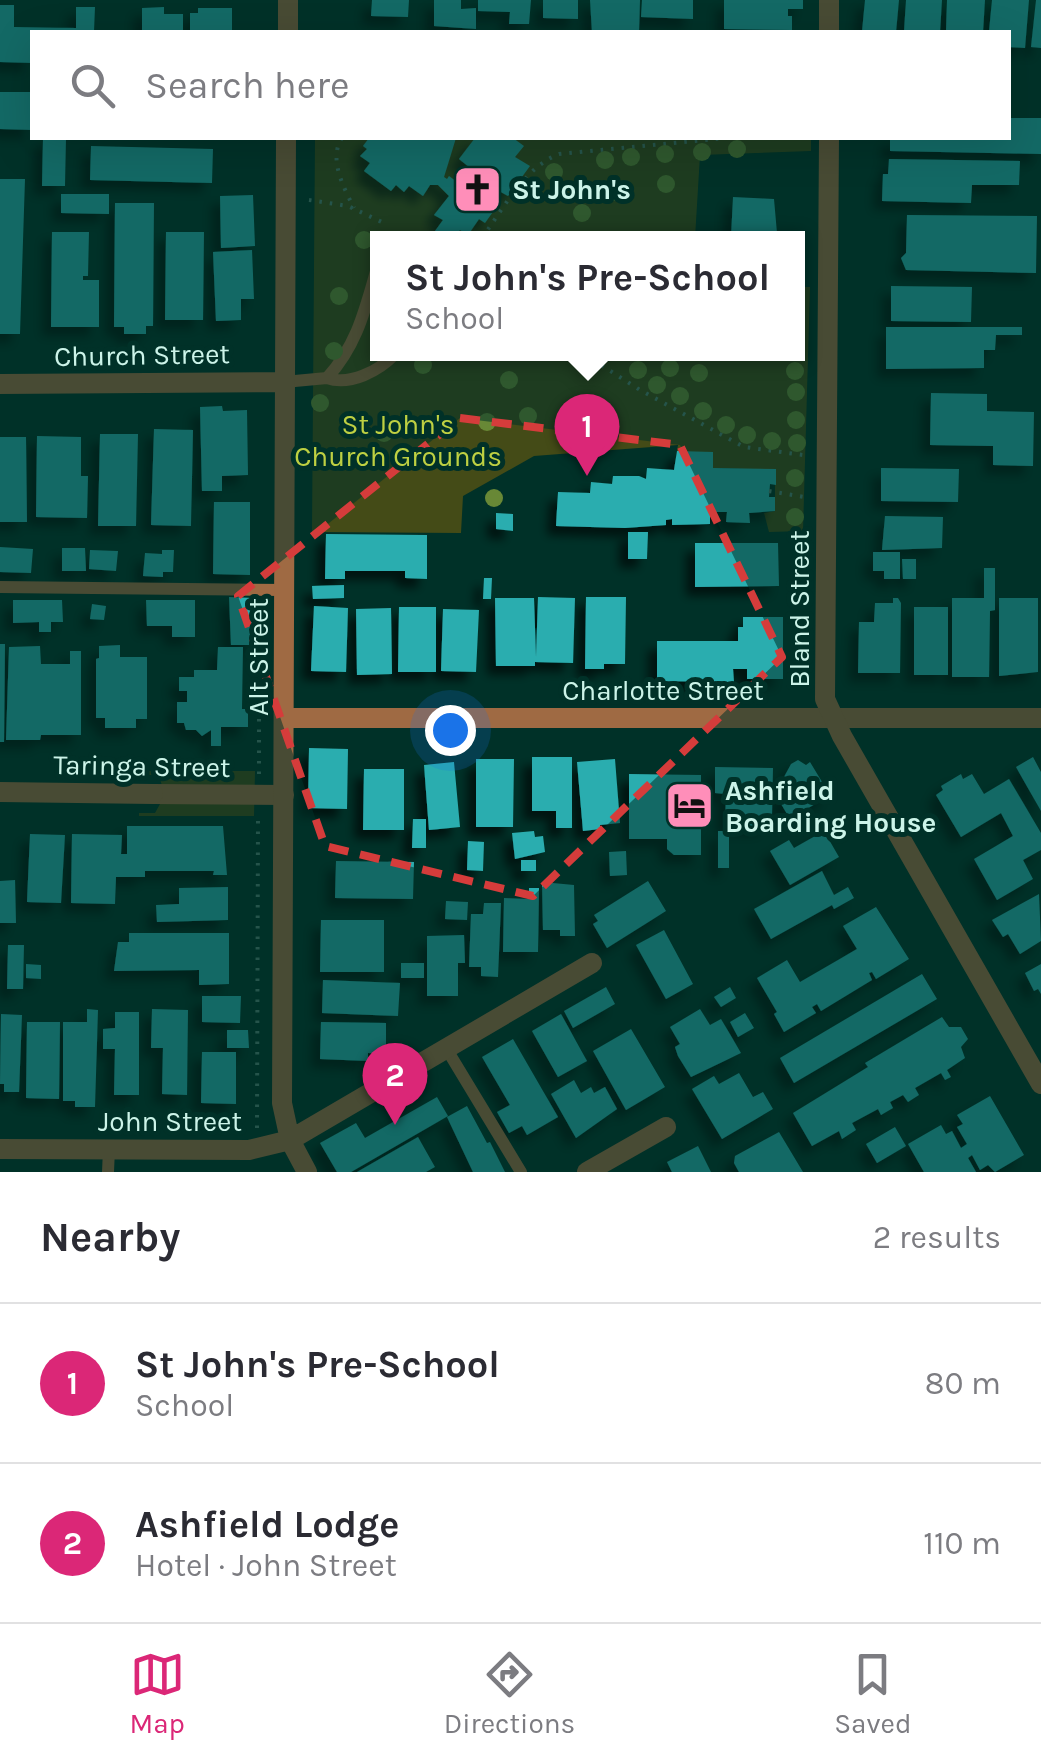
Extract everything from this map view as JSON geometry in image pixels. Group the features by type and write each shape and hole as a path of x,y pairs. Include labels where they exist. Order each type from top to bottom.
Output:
{"street":[{"path":"288,0 288,30"},
{"path":"829,0 829,30"},
{"name":"Alt Street","path":"286,140 281,1082 290,1140 307,1172"},
{"name":"Bland Street","path":"829,140 824,695 1041,1084"},
{"name":"Church Street","path":"0,384 284,382"},
{"name":"Charlotte Street","path":"284,718 1041,718"},
{"name":"Taringa Street","path":"0,792 284,795"},
{"name":"John Street","path":"0,1149 249,1150 290,1140 592,964"},
{"path":"587,1172 666,1127"}],"lane":[{"path":"327,378 345,359 359,334 370,294"},
{"path":"284,382 327,378 341,383 388,361"},
{"path":"0,587 286,590"},
{"path":"446,1048 521,1172"},
{"path":"108,1172 109,1150"}],"path":[{"path":"340,140 336,162 354,208"},
{"path":"487,231 546,159 560,154 705,140"},
{"path":"309,200 354,208 390,226 391,231"},
{"path":"595,361 744,447 828,459"},
{"path":"769,490 827,500"}],"highlighted area":[{"path":"460,418 680,445 782,657 533,896 325,846 238,596"}],"green space":[{"name":"St John's Church Grounds","path":"315,140 811,140 811,151 700,155 695,231 370,231 370,361 805,361 805,287 810,287 803,531 769,532 764,513 775,511 775,470 713,468 677,451 678,445 534,456 463,496 461,533 312,532"},
{"path":"141,771 255,771 254,816 139,816 155,813 165,795 159,776"}],"building":[{"path":"372,0 409,0 408,17 371,16"},
{"path":"434,0 461,0 461,9 476,8 476,29 434,26"},
{"path":"478,0 531,0 529,24 509,24 510,12 478,11"},
{"path":"543,0 578,0 578,19 543,18"},
{"path":"590,0 640,0 639,30 592,30"},
{"path":"642,0 693,0 693,19 641,17"},
{"path":"724,0 803,0 803,9 788,9 792,30 724,29"},
{"path":"865,0 899,0 896,30 862,30"},
{"path":"906,0 942,0 940,30 904,30"},
{"path":"947,0 985,0 983,30 946,30"},
{"path":"992,0 1029,0 1025,48 1011,47 1011,30 989,30"},
{"path":"1036,0 1041,0 1041,48 1031,47"},
{"path":"0,5 14,5 14,27 76,28 76,7 95,7 94,30 30,30 30,63 0,62"},
{"path":"164,7 164,14 183,14 183,30 142,30 142,8"},
{"path":"198,8 232,8 232,30 190,30 190,13 198,13"},
{"path":"0,92 30,92 30,130 0,129"},
{"path":"1011,118 1041,118 1041,154 890,151 890,140 1011,140"},
{"path":"43,140 66,140 65,186 42,186"},
{"path":"368,140 455,140 444,177 457,182 469,167 459,159 473,140 516,140 524,146 515,157 530,166 508,196 499,191 489,205 495,209 485,223 479,219 471,231 435,231 443,220 434,215 449,196 438,185 430,185 423,196 409,186 404,192 396,185 391,191 364,171 370,163 360,156 367,149 363,146"},
{"path":"91,146 213,149 212,183 90,180"},
{"path":"889,159 1020,161 1019,185 972,185 971,203 882,201 883,174 888,174"},
{"path":"0,179 25,179 20,334 0,334"},
{"path":"61,194 109,194 109,214 61,213"},
{"path":"253,195 255,246 221,248 220,196"},
{"path":"733,197 774,199 777,231 731,231"},
{"path":"115,203 154,203 153,326 146,326 146,334 124,334 124,327 114,327"},
{"path":"907,215 1037,216 1036,273 906,270 901,258 906,253"},
{"path":"52,232 89,232 88,276 83,276 83,280 99,280 99,327 51,327"},
{"path":"166,232 204,232 203,320 165,320"},
{"path":"252,250 254,299 241,299 241,320 216,321 213,252"},
{"path":"891,286 972,287 971,322 891,321"},
{"path":"886,327 1022,327 1022,335 996,335 995,350 984,350 984,368 886,369"},
{"path":"931,393 987,394 987,411 1034,412 1033,466 993,465 993,446 930,445"},
{"path":"222,406 223,411 247,410 248,475 222,476 222,491 202,491 200,407"},
{"path":"154,429 193,430 191,526 151,525"},
{"path":"100,434 138,434 136,526 98,526"},
{"path":"37,436 81,437 81,476 88,476 87,518 36,517"},
{"path":"0,437 26,437 27,522 0,522"},
{"path":"677,451 713,452 713,468 776,469 776,485 770,484 769,497 775,497 775,511 749,513 750,523 726,522 727,512 710,512 710,524 672,525 672,519 666,520 666,525 625,528 556,526 558,492 590,493 591,482 612,484 613,476 646,479 647,468 674,470"},
{"path":"881,468 959,469 958,502 881,501"},
{"path":"214,502 250,502 250,575 213,574"},
{"path":"496,513 513,514 513,531 496,529"},
{"path":"885,516 943,517 942,548 882,550"},
{"path":"628,532 648,532 647,559 628,559"},
{"path":"326,534 427,535 427,579 405,578 405,571 345,571 345,579 325,579"},
{"path":"695,543 778,543 779,586 695,587"},
{"path":"0,547 33,549 31,573 0,572"},
{"path":"62,548 85,548 86,571 62,571"},
{"path":"90,550 118,551 116,571 89,569"},
{"path":"162,550 174,550 173,572 163,572 163,577 143,576 145,553 162,554"},
{"path":"873,552 900,552 900,579 884,579 884,571 873,571"},
{"path":"902,559 916,559 916,579 903,579"},
{"path":"984,568 995,568 989,677 952,677 952,598 984,598"},
{"path":"484,578 492,578 491,599 483,599"},
{"path":"344,585 344,598 313,599 312,586"},
{"path":"229,597 254,598 253,645 231,645"},
{"path":"538,597 575,598 573,663 496,666 495,598 534,598 536,657"},
{"path":"586,597 626,597 625,664 585,669"},
{"path":"893,598 901,603 900,673 858,673 859,622 874,622 875,603 893,603"},
{"path":"999,598 1038,598 1038,672 999,676"},
{"path":"13,600 62,600 63,622 51,622 51,632 39,632 39,622 13,623"},
{"path":"146,600 195,600 195,637 172,637 172,626 147,626"},
{"path":"92,604 106,606 104,620 90,619"},
{"path":"314,606 348,608 346,672 311,671"},
{"path":"399,607 436,607 436,672 398,672"},
{"path":"914,607 948,607 948,675 914,675"},
{"path":"391,608 392,674 357,675 356,609"},
{"path":"443,609 479,610 476,672 441,671"},
{"path":"743,617 783,617 783,679 747,679 747,669 733,669 734,682 657,681 657,641 738,641"},
{"path":"0,644 5,644 4,742 0,742"},
{"path":"120,645 120,657 147,657 147,719 136,719 136,728 105,728 105,718 96,718 99,646"},
{"path":"40,646 41,664 70,664 70,651 81,651 81,735 6,740 9,647"},
{"path":"218,647 243,647 242,709 248,709 248,727 221,727 221,746 211,746 211,730 202,736 196,730 186,730 184,723 177,723 177,702 187,702 187,691 179,691 179,677 194,677 194,670 217,670"},
{"path":"309,748 348,749 347,809 308,808"},
{"path":"532,757 572,757 572,828 556,828 556,811 532,811"},
{"path":"1033,757 1041,772 1041,811 1016,767"},
{"path":"476,759 514,759 513,827 476,827"},
{"path":"615,759 620,823 583,831 577,762"},
{"path":"798,760 806,765 810,762 830,795 790,819 777,797 791,789 784,777"},
{"path":"454,762 460,827 429,830 424,765"},
{"path":"715,767 773,768 772,814 767,814 766,826 725,825 726,794 715,793"},
{"path":"364,769 404,769 404,830 363,830"},
{"path":"629,774 701,775 701,855 674,855 667,849 667,839 629,839"},
{"path":"961,774 963,779 972,774 984,794 1009,779 1041,833 1041,850 1023,860 1033,879 997,900 974,859 1013,836 1001,813 961,837 936,795 943,790 941,786"},
{"path":"413,819 426,819 426,848 412,848"},
{"path":"127,826 223,826 227,875 213,875 214,871 145,871 145,877 116,877 115,904 71,903 72,834 122,835 121,854 127,854"},
{"path":"534,831 535,837 543,836 545,852 515,859 512,833"},
{"path":"718,831 729,831 729,868 718,868"},
{"path":"824,831 839,857 790,885 770,851 789,840 794,848"},
{"path":"30,834 65,835 61,903 27,902"},
{"path":"468,841 484,842 483,871 467,870"},
{"path":"626,851 627,875 610,876 609,852"},
{"path":"521,860 536,860 536,871 521,871"},
{"path":"336,861 414,862 413,899 335,898"},
{"path":"822,871 834,895 848,887 854,898 834,909 832,905 771,939 754,909"},
{"path":"15,880 16,923 0,923 0,881"},
{"path":"648,881 666,911 607,948 593,924 598,921 594,915"},
{"path":"542,882 574,885 575,936 560,936 560,930 543,930"},
{"path":"228,887 228,920 157,922 156,905 179,904 179,888"},
{"path":"529,888 539,888 538,952 503,952 504,898 529,899"},
{"path":"1039,894 1041,941 1020,954 1008,934 1003,937 992,920"},
{"path":"446,901 468,902 467,920 445,919"},
{"path":"484,903 501,903 498,977 481,976 481,967 469,967 471,914 483,914"},
{"path":"876,907 909,959 876,979 869,973 872,980 821,1011 817,1004 812,1007 816,1013 784,1032 757,978 787,960 800,982 857,949 843,926"},
{"path":"321,920 384,920 384,972 320,972"},
{"path":"664,930 693,984 666,999 636,945"},
{"path":"129,933 229,933 229,984 199,985 199,970 114,971 118,942 129,942"},
{"path":"464,935 465,963 458,963 458,996 427,996 427,936"},
{"path":"8,945 24,945 23,989 7,989"},
{"path":"401,963 424,963 424,978 401,978"},
{"path":"26,964 41,965 41,979 26,978"},
{"path":"1041,964 1041,994 1038,989 1034,991 1025,973"},
{"path":"922,974 937,999 794,1083 780,1058"},
{"path":"323,980 400,983 398,1016 322,1013"},
{"path":"606,987 615,1004 573,1028 564,1011"},
{"path":"730,987 736,998 721,1007 714,997"},
{"path":"202,996 241,996 240,1023 202,1022"},
{"path":"87,1009 98,1010 95,1107 75,1107 75,1101 63,1101 63,1022 87,1022"},
{"path":"152,1009 188,1010 187,1095 162,1094 163,1048 151,1048"},
{"path":"700,1009 710,1025 721,1019 741,1053 691,1077 678,1056 675,1047 680,1044 670,1027"},
{"path":"115,1012 139,1012 139,1095 114,1095 115,1049 103,1049 103,1029 115,1028"},
{"path":"745,1013 754,1028 738,1037 730,1022"},
{"path":"1,1014 22,1015 19,1092 4,1092 4,1084 0,1084"},
{"path":"561,1014 587,1061 558,1077 532,1031"},
{"path":"942,1017 949,1027 961,1027 968,1039 961,1047 965,1058 947,1070 951,1077 945,1080 941,1073 915,1088 919,1095 908,1102 903,1095 890,1102 893,1108 881,1115 878,1109 852,1123 856,1130 842,1139 839,1131 812,1146 793,1113 868,1067 865,1063"},
{"path":"27,1022 60,1022 59,1099 26,1098"},
{"path":"321,1022 386,1023 386,1054 368,1053 368,1061 320,1059"},
{"path":"631,1029 665,1087 626,1110 593,1051"},
{"path":"227,1030 248,1030 249,1048 227,1048"},
{"path":"513,1039 558,1117 527,1135 522,1126 509,1133 497,1112 510,1105 482,1057"},
{"path":"202,1052 236,1052 236,1104 201,1103"},
{"path":"739,1073 753,1097 763,1092 773,1109 722,1139 692,1089 714,1076 719,1084"},
{"path":"574,1080 581,1093 591,1087 594,1093 605,1087 617,1109 576,1138 551,1094"},
{"path":"990,1096 1024,1155 995,1172 988,1165 980,1170 972,1155 968,1158 976,1172 924,1172 908,1144 941,1125 946,1134 952,1131 961,1148 967,1144 957,1127 963,1124 957,1115"},
{"path":"437,1097 448,1116 351,1172 337,1172 320,1143 356,1123 365,1138"},
{"path":"467,1106 505,1172 473,1172 447,1117"},
{"path":"895,1127 906,1146 877,1163 866,1144"},
{"path":"779,1132 803,1172 739,1172 735,1156"},
{"path":"418,1137 435,1167 426,1172 357,1172"},
{"path":"698,1146 711,1172 672,1172 667,1162"}],"place":[{"name":"St John's","path":"477,189"},
{"name":"St John's Pre-School","path":"587,476"},
{"name":"Ashfield Boarding House","path":"690,806"},
{"name":"Ashfield Lodge","path":"395,1125"}]}
